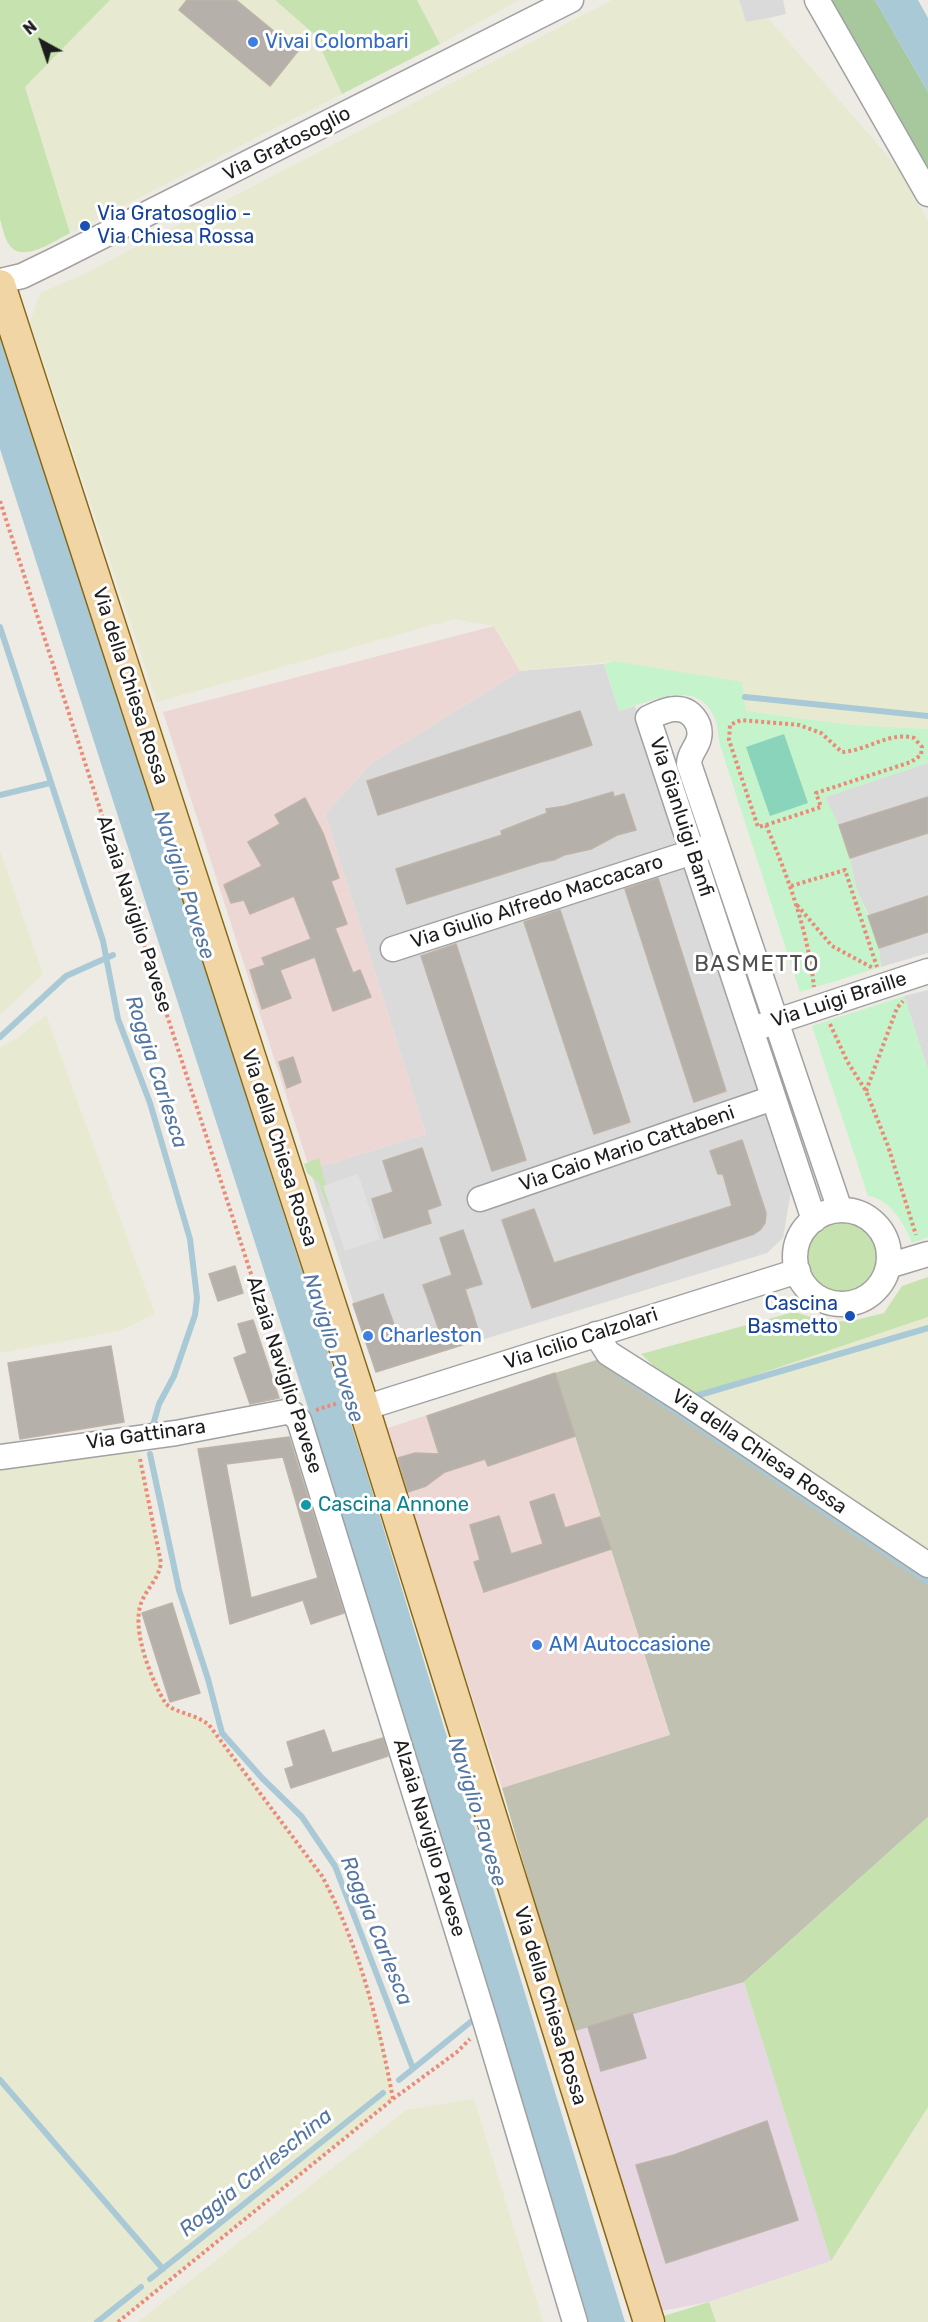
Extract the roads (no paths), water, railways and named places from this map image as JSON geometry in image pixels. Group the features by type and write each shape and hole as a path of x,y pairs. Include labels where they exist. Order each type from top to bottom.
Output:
{"main road":[{"name":"Via della Chiesa Rossa","path":"0,285 364,1408 649,2322"}],"street":[{"name":"Via Gratosoglio","path":"0,280 22,276 57,259 571,0"},
{"path":"817,0 928,194"},
{"name":"Via Gianluigi Banfi","path":"814,1220 648,718 667,711 678,709 687,712 692,715 699,726 699,740 691,754 689,764 840,1210"},
{"name":"Via Giulio Alfredo Maccacaro","path":"393,949 716,845"},
{"name":"Via Luigi Braille","path":"751,1029 928,971"},
{"name":"Via Caio Mario Cattabeni","path":"480,1199 774,1098"},
{"path":"840,1210 860,1213 870,1219 880,1229 889,1251 884,1279 877,1288 863,1299 847,1304 835,1303 819,1297 806,1286 798,1271 796,1253 803,1231 814,1220 826,1213 840,1210"},
{"path":"888,1266 923,1248"},
{"name":"Via Icilio Calzolari","path":"364,1408 798,1271"},
{"name":"Via della Chiesa Rossa","path":"596,1334 608,1353 928,1565"},
{"name":"Via Gattinara","path":"0,1457 176,1433 280,1413 292,1413"},
{"name":"Alzaia Naviglio Pavese","path":"292,1413 301,1425 486,2024 575,2322"}],"water":[{"path":"875,0 918,0 928,18 928,92"},
{"path":"0,331 363,1461 625,2322 587,2322 329,1473 0,449"}],"waterway":[{"name":"Roggia Carlesca","path":"0,627 103,941 118,1019 150,1103 190,1239 197,1298 195,1315 174,1376 159,1404 153,1425"},
{"path":"745,697 928,716"},
{"path":"0,795 50,783"},
{"path":"0,1037 66,976 113,955"},
{"path":"689,1398 928,1328"},
{"path":"621,1375 928,1582"},
{"name":"Roggia Carlesca","path":"150,1454 179,1590 208,1679 222,1733 262,1778 302,1817 335,1866 412,2066 414,2068 473,2020"},
{"name":"Roggia Carleschina","path":"399,2080 414,2068"},
{"path":"0,2080 163,2269"},
{"name":"Roggia Carleschina","path":"150,2279 383,2093"},
{"name":"Roggia Carleschina","path":"97,2322 141,2287"}],"place":[{"name":"Vivai Colombari","path":"253,42"},
{"name":"Via Gratosoglio - Via Chiesa Rossa","path":"85,226"},
{"name":"Cascina Basmetto","path":"850,1316"},
{"name":"Charleston","path":"368,1336"},
{"name":"Cascina Annone","path":"306,1505"},
{"name":"AM Autoccasione","path":"537,1645"}],"district":[{"name":"BASMETTO","path":"757,965"}],"water label":[{"name":"Naviglio Pavese","path":"184,885"},
{"name":"Naviglio Pavese","path":"333,1348"},
{"name":"Naviglio Pavese","path":"477,1812"}]}
